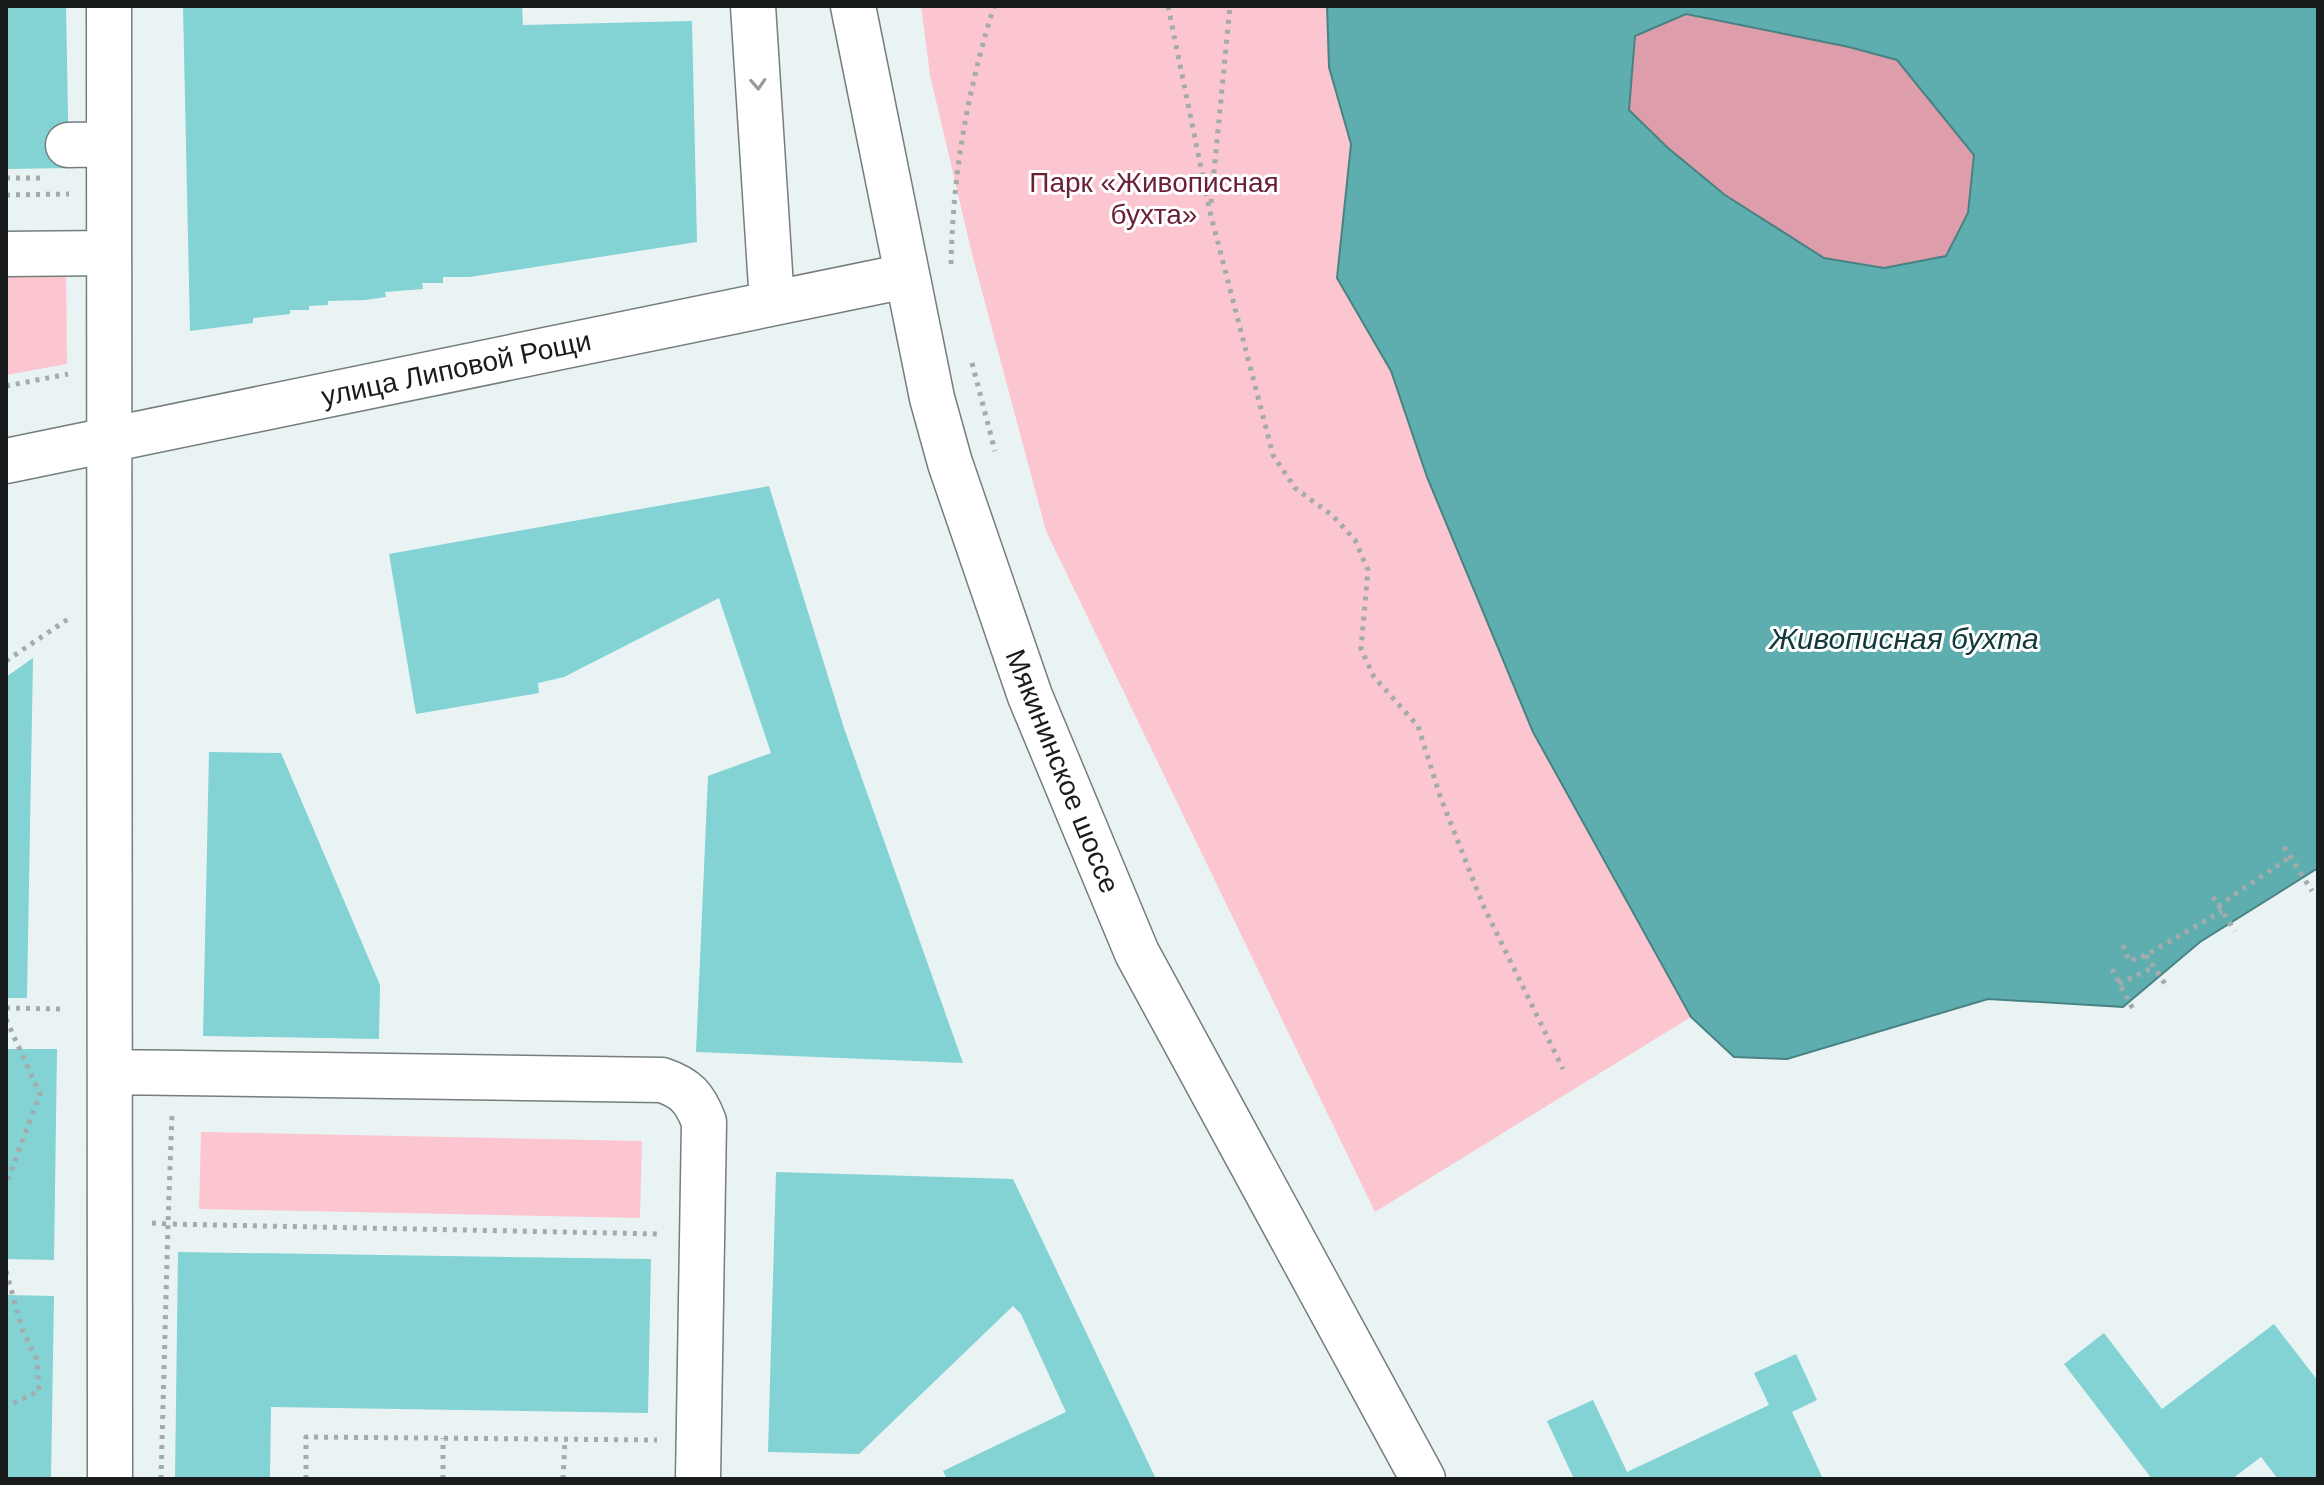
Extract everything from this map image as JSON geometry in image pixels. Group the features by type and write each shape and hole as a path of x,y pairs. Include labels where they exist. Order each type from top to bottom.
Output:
{"street":[{"path":"109,6 88,144 109,253 110,1479"},
{"path":"753,6 772,303"},
{"name":"Мякининское шоссе","path":"853,6 932,398 950,463 1030,696 1137,953 1423,1479"},
{"path":"6,254 109,253"},
{"name":"улица Липовой Рощи","path":"6,461 906,276"},
{"path":"110,1072 173,1094 662,1080 682,1087 697,1103 704,1122 698,1479"}],"path":[{"path":"951,266 953,187 975,67 994,6"},
{"path":"1168,6 1210,212 1273,455 1295,488 1333,516 1355,540 1368,570 1361,649 1374,677 1418,726 1440,796 1483,905 1563,1069"},
{"path":"1210,212 1230,6"},
{"path":"6,195 74,194"},
{"path":"971,359 995,451"},
{"path":"6,386 72,373"},
{"path":"6,661 68,619"},
{"path":"2284,847 2312,891"},
{"path":"2123,945 2129,961 2146,955 2220,908 2290,857"},
{"path":"2213,897 2235,931"},
{"path":"2146,955 2167,987"},
{"path":"2119,984 2154,967"},
{"path":"2112,969 2135,1013"},
{"path":"6,1008 60,1009"},
{"path":"6,1019 40,1094 6,1184"},
{"path":"173,1094 188,1114"},
{"path":"161,1479 173,1094"},
{"path":"110,1222 666,1234"},
{"path":"6,1271 22,1329 37,1360 39,1391 6,1407"},
{"path":"306,1479 306,1437 663,1441"},
{"path":"443,1438 443,1479"},
{"path":"563,1479 565,1440"}],"green space":[{"name":"Парк «Живописная бухта»","path":"921,6 1327,6 1329,67 1351,144 1337,278 1391,371 1427,477 1533,732 1691,1017 1375,1212 1046,531 972,254 930,75"},
{"path":"66,267 67,364 6,375 6,268"},
{"path":"201,1132 642,1141 640,1218 199,1209"}],"shaded area":[{"path":"1686,14 1849,47 1897,60 1974,155 1968,213 1946,257 1884,268 1824,258 1725,195 1668,148 1629,110 1635,36"}],"water":[{"name":"Живописная бухта","path":"1327,6 2318,6 2318,868 2200,942 2123,1007 1988,999 1787,1059 1734,1057 1691,1017 1533,732 1427,477 1391,371 1337,278 1351,144 1329,67","holes":["1686,14 1849,47 1897,60 1974,155 1968,213 1946,256 1884,268 1824,258 1725,195 1668,148 1629,110 1635,36"]}],"building":[{"path":"6,6 66,6 69,168 6,169"},
{"path":"183,6 522,6 523,25 692,21 697,242 470,277 443,277 443,283 422,283 423,289 385,292 386,297 328,301 328,305 309,306 309,310 290,310 290,314 253,318 253,323 190,331"},
{"path":"769,486 844,728 963,1063 696,1052 708,776 771,753 719,598 564,677 538,683 539,693 416,714 389,554"},
{"path":"33,658 27,998 6,998 6,677"},
{"path":"209,752 281,753 380,985 379,1039 203,1036"},
{"path":"6,1049 57,1049 54,1260 6,1259"},
{"path":"776,1172 1013,1179 1156,1479 947,1479 943,1471 1066,1412 1021,1314 1013,1306 859,1454 768,1452"},
{"path":"178,1252 651,1259 648,1413 271,1407 270,1479 175,1479"},
{"path":"6,1295 54,1296 51,1479 6,1479"},
{"path":"2274,1324 2318,1381 2318,1479 2278,1479 2261,1457 2232,1479 2152,1479 2064,1364 2104,1333 2162,1409"},
{"path":"1796,1354 1817,1400 1792,1412 1823,1479 1574,1479 1547,1421 1593,1400 1627,1472 1769,1405 1754,1373"}]}
